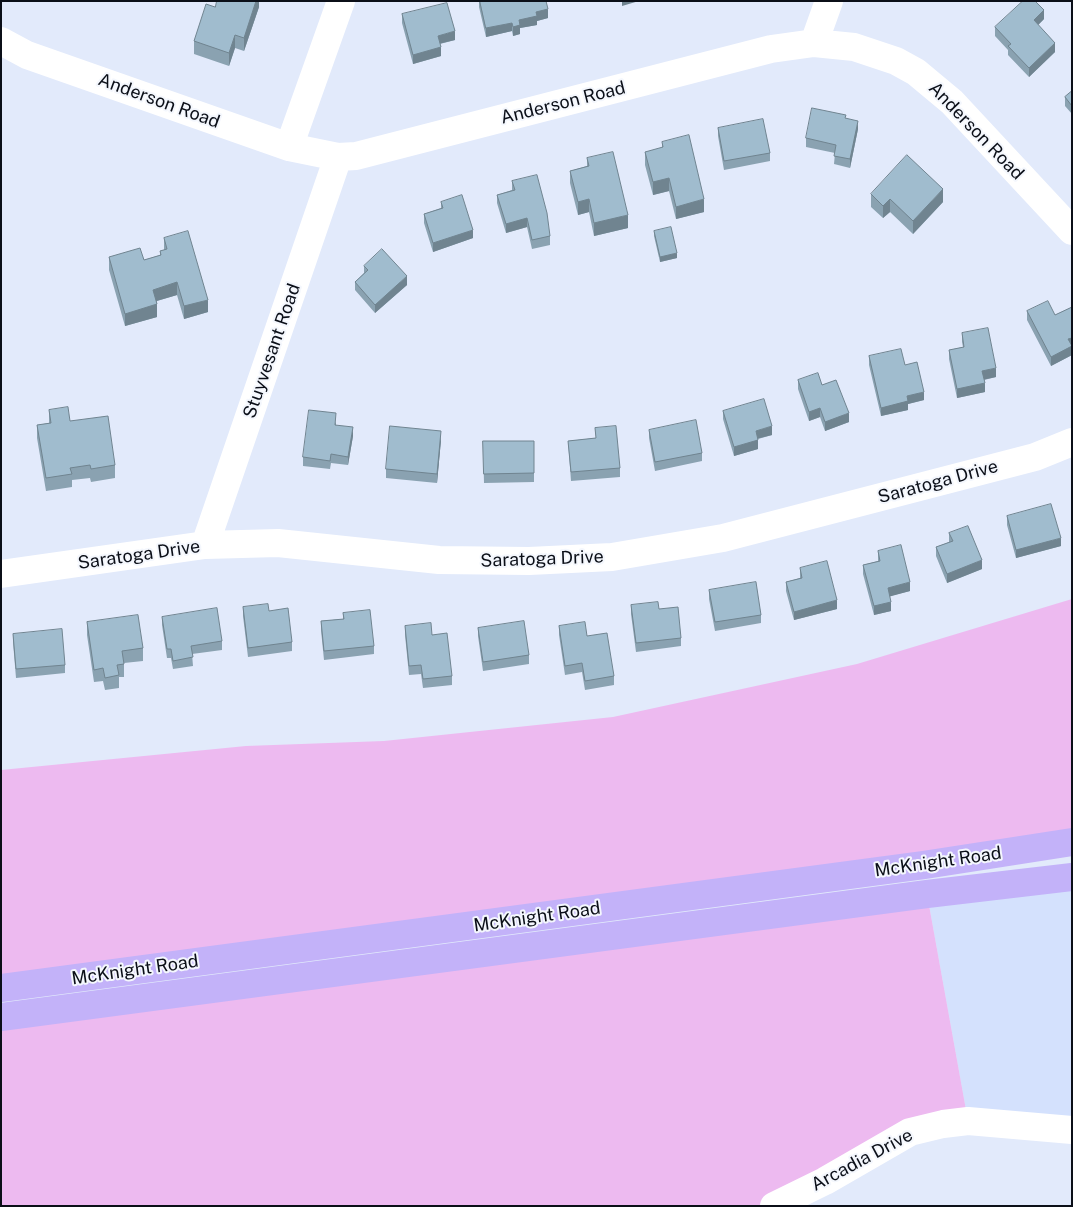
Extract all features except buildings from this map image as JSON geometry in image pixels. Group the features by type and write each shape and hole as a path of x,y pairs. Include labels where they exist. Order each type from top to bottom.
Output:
{"highway":[{"name":"McKnight Road","path":"1,988 914,866 1072,842"},
{"name":"McKnight Road","path":"1,1017 918,895 1072,877"}],"street":[{"path":"289,147 341,1"},
{"path":"814,43 829,1"},
{"name":"Anderson Road","path":"1,41 27,55 289,147 338,158 356,156 771,49 814,43 854,47 874,52 896,61 935,86 1072,231"},
{"name":"Stuyvesant Road","path":"205,544 338,158"},
{"name":"Saratoga Drive","path":"1,574 205,544 278,544 448,561 529,561 612,557 723,538 1035,457 1072,442"},
{"name":"Arcadia Drive","path":"774,1206 825,1181 910,1132 943,1124 968,1121 1072,1130"}],"shaded area":[{"path":"1072,599 1072,842 1,988 1,770 246,746 384,741 613,717 857,664"},
{"path":"1072,877 1072,1130 968,1121 927,894"},
{"path":"927,894 968,1121 774,1206 1,1206 1,1017"}]}
